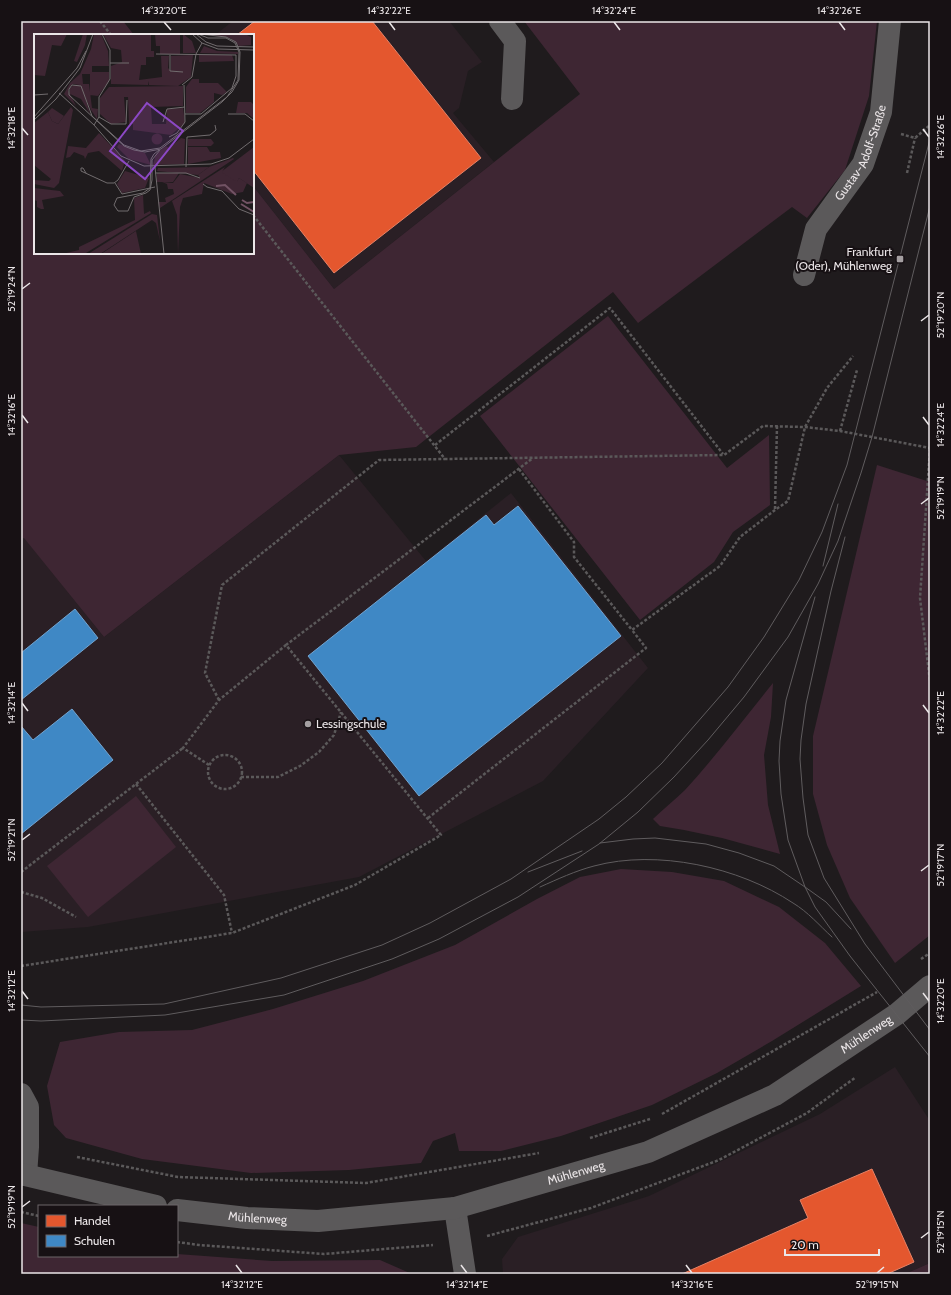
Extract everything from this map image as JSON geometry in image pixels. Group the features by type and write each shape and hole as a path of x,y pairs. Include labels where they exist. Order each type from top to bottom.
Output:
{"street":[{"path":"500,21 516,41 512,99"},
{"name":"Gustav-Adolf-Straße","path":"804,275 816,229 863,164 881,112 890,21"},
{"name":"Mühlenweg","path":"178,1210 247,1218 318,1220 455,1208 648,1152 775,1095 897,1014 930,986"},
{"path":"21,1094 28,1107 28,1147 23,1174 152,1205"},
{"path":"455,1208 464,1274"}],"path":[{"path":"101,21 110,34"},
{"path":"907,173 915,138"},
{"path":"254,216 445,459"},
{"path":"434,446 610,308 724,455"},
{"path":"632,630 720,566 740,537 788,501 805,427 826,388 853,356"},
{"path":"840,431 857,370"},
{"path":"219,700 205,673 222,585 379,460 724,455 763,426 805,427 840,431 930,448 920,598 930,682"},
{"path":"775,510 777,426"},
{"path":"21,872 183,748 219,700 286,645 533,458"},
{"path":"428,818 646,648 574,557 574,542 519,469"},
{"path":"21,966 232,933 355,885 441,835 286,645"},
{"path":"241,777 278,776 300,766 319,752 334,735 341,712"},
{"path":"183,748 209,765"},
{"path":"227,755 236,759 242,770 241,777 234,787 225,790 216,787 211,782 208,774 209,765 217,756 227,755"},
{"path":"136,784 224,895 232,933"},
{"path":"21,892 42,898 76,917"},
{"path":"917,962 930,952"},
{"path":"583,1140 655,1117 878,991"},
{"path":"73,1156 178,1177 366,1183 539,1153"},
{"path":"21,1212 38,1216"}],"shaded area":[{"path":"21,21 123,21 133,34 34,34 34,254 254,254 254,187 334,289 580,94 524,21 877,21 869,96 845,170 807,218 792,207 638,323 613,292 416,447 339,455 104,637 24,538 21,539"},
{"path":"233,21 449,21 482,62 468,71 459,108 453,113 494,162 334,289 254,187 254,34 216,34"},
{"path":"608,316 727,468 769,435 770,505 733,532 714,562 640,620 480,416"},
{"name":"Lessingschule","path":"339,455 426,561 511,493 648,668 543,781 359,877 88,927 21,932 21,539 24,537 104,637"},
{"path":"877,465 930,482 930,935 895,963 850,898 827,845 813,794 813,736"},
{"path":"773,683 771,717 764,755 768,805 780,854 722,838 660,826 653,819 685,790"},
{"path":"136,796 176,847 88,917 47,866"},
{"path":"621,869 672,872 724,881 779,907 825,943 861,986 717,1073 652,1105 561,1136 501,1151 459,1151 455,1133 433,1141 421,1163 349,1170 251,1173 142,1159 66,1138 54,1125 47,1086 60,1042 119,1032 192,1030 273,1009 363,981 455,945 537,899 580,877"},
{"path":"895,1067 930,1121 930,1263 905,1274 503,1274 502,1259 518,1237 649,1196 820,1114"},
{"path":"21,1223 38,1227 38,1257 178,1257 178,1254 272,1261 380,1260 412,1274 21,1274"},
{"path":"930,1263 930,1274 905,1274"}],"building: Handel":[{"path":"255,21 372,21 481,158 334,273 254,171 254,34 238,34"},
{"path":"872,1169 914,1262 887,1274 682,1274 808,1218 800,1200"}],"building: Schulen":[{"path":"518,506 621,636 419,796 308,656 486,515 494,525"},
{"path":"75,609 98,638 21,700 21,653"},
{"path":"72,709 113,760 21,834 21,726 33,740"}],"tram line":[{"path":"21,1005 41,1007 164,1004 281,978 382,945 430,923 511,879 599,819 626,797 662,763 728,687 764,637 799,580 822,532 847,465 930,139"},
{"path":"21,1020 41,1021 165,1015 284,995 392,959 439,939 518,897 599,844 638,812 674,777 708,740 744,697 788,637 818,584 838,541 872,437 930,206"},
{"path":"823,566 838,504"},
{"path":"845,537 831,591 806,704 801,740 800,759 808,835 824,878 865,944 930,1030"},
{"path":"815,597 786,700 780,741 779,761 781,794 788,840 805,887 815,907 850,956 930,1057"},
{"path":"600,843 655,838 706,844 739,853 774,866 805,887 826,902 851,929"},
{"path":"528,872 582,851"},
{"path":"540,887 580,870 618,861 670,861 697,865 723,871 772,890 804,910 832,937"}],"place":[{"name":"Frankfurt (Oder), Mühlenweg","path":"900,259"},
{"name":"Lessingschule","path":"308,724"}]}
